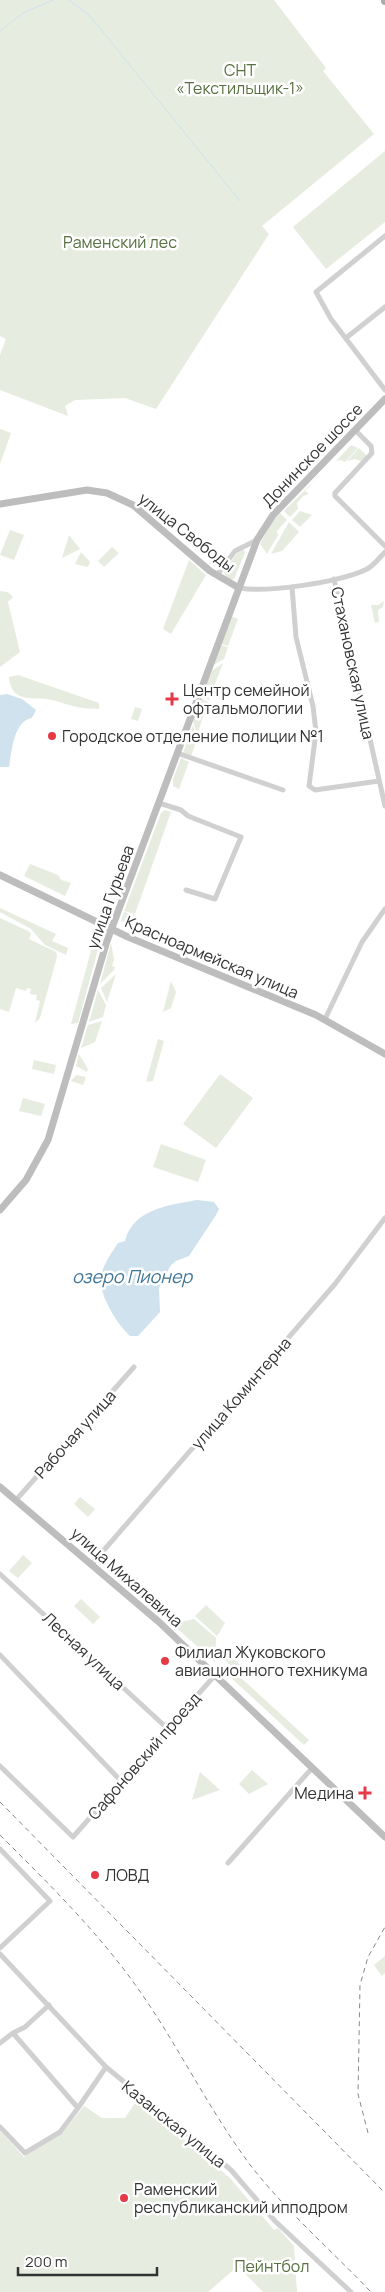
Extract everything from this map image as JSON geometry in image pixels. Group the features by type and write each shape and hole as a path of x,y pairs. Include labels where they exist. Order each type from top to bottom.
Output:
{"main road":[{"name":"Донинское шоссе","path":"239,588 257,540 273,515 385,399"},
{"name":"улица Свободы","path":"0,504 87,490 107,493 133,505 217,575 239,588"},
{"name":"улица Гурьева","path":"0,1210 26,1180 48,1140 111,930 239,588"},
{"name":"Красноармейская улица","path":"0,875 111,930 326,1020 385,1054"},
{"name":"улица Михалевича","path":"0,1486 216,1674 385,1837"}],"street":[{"path":"385,236 316,292 346,338 385,390"},
{"path":"346,338 385,306"},
{"path":"355,430 371,446 372,453 334,496 385,546"},
{"path":"217,575 235,551 257,540"},
{"path":"239,588 256,590 292,587 334,579 365,571 385,552"},
{"name":"Стахановская улица","path":"334,579 385,806"},
{"path":"292,587 296,637 313,706 316,732 309,786 315,790 379,781"},
{"path":"177,753 283,790"},
{"path":"159,803 181,810 188,816 241,837 215,899 186,890"},
{"path":"326,1020 362,942 385,909"},
{"name":"улица Коминтерна","path":"91,1565 335,1284 385,1218"},
{"name":"Рабочая улица","path":"16,1500 134,1367"},
{"name":"Лесная улица","path":"0,1574 168,1729"},
{"path":"0,1655 122,1782"},
{"name":"Сафоновский проезд","path":"0,1766 73,1837 216,1674"},
{"path":"228,1864 313,1767"},
{"path":"0,1849 50,1901 0,1948"},
{"name":"Казанская улица","path":"0,1954 106,2067 231,2170 275,2221 350,2292"},
{"path":"0,2044 13,2033 23,2029 49,2005"},
{"path":"13,2033 78,2108"},
{"path":"0,2127 25,2153 60,2132 106,2067"}],"green space":[{"name":"Раменский лес","path":"0,0 274,0 326,68 323,71 374,134 262,226 269,234 156,409 125,398 75,400 65,406 68,416 0,390 0,355 6,339 0,336"},
{"path":"385,151 385,222 326,269 293,227"},
{"path":"0,429 11,433 0,464"},
{"path":"351,445 358,448 345,462 341,460 336,461"},
{"path":"359,448 368,457 364,462 355,459 347,461"},
{"path":"321,474 305,491 309,494 303,496 297,503 298,509 290,517 284,511"},
{"path":"300,511 312,515 300,527 292,520"},
{"path":"280,513 287,520 277,531 278,535 267,554 260,544 272,522"},
{"path":"289,522 299,532 282,551 271,554"},
{"path":"10,530 24,535 14,560 0,555"},
{"path":"69,535 80,549 62,558"},
{"path":"112,547 119,553 104,567 98,561"},
{"path":"244,550 245,553 234,579 229,580 223,572 239,551"},
{"path":"81,552 90,562 88,567 75,564"},
{"path":"189,560 206,575 171,634 163,629"},
{"path":"0,591 8,592 13,597 8,602 20,652 0,667"},
{"path":"384,601 383,607 378,610 379,622 375,623 371,605 378,605"},
{"path":"231,616 238,619 228,646 221,644"},
{"path":"220,645 228,647 224,659 212,666"},
{"path":"223,663 209,700 201,697 212,671"},
{"path":"18,675 99,703 99,709 19,696 14,692 9,677"},
{"path":"201,698 208,702 197,735 193,720"},
{"path":"135,707 142,709 138,721 131,719"},
{"path":"193,725 197,740 191,756 183,753"},
{"path":"181,758 189,762 179,789 173,786 173,779"},
{"path":"165,810 171,812 135,914 124,911 161,813"},
{"path":"30,864 58,875 61,880 71,883 65,896 24,876"},
{"path":"0,908 56,934 52,941 68,948 66,955 45,945 31,929 0,912"},
{"path":"124,912 135,915 132,924 121,921"},
{"path":"0,918 28,931 31,933 29,939 56,952 57,957 40,1018 35,1023 40,1001 36,1000 37,995 30,994 31,989 27,988 26,991 16,988 9,1012 0,1009"},
{"path":"97,929 100,942 78,1023 71,1024"},
{"path":"111,943 114,959 112,966 115,967 100,984"},
{"path":"116,974 107,1002 101,988"},
{"path":"171,981 176,992 171,1008 163,1012"},
{"path":"98,990 106,1005 103,1017 89,1022"},
{"path":"102,1021 95,1042 81,1048 88,1025"},
{"path":"158,1039 164,1041 153,1081 146,1082"},
{"path":"79,1054 88,1069 87,1072 76,1066"},
{"path":"34,1060 56,1065 54,1074 32,1069"},
{"path":"220,1074 253,1098 216,1148 183,1124"},
{"path":"76,1075 86,1077 83,1085 71,1081"},
{"path":"23,1098 45,1104 41,1116 19,1111"},
{"path":"161,1144 206,1160 198,1182 153,1167"},
{"path":"80,1497 95,1509 88,1517 74,1504"},
{"path":"23,1555 32,1563 18,1578 9,1571"},
{"path":"81,1599 100,1617 93,1624 74,1606"},
{"path":"206,1605 225,1623 217,1636 195,1616"},
{"path":"194,1619 216,1638 215,1662 172,1624"},
{"path":"224,1650 245,1669 239,1676 309,1740 304,1745 227,1674 232,1667 224,1659"},
{"path":"252,1770 268,1784 249,1794 239,1784"},
{"path":"200,1772 220,1790 192,1800"},
{"path":"385,1956 385,1973 382,1976 374,1965"},
{"name":"Раменский республиканский ипподром","path":"137,2100 230,2178 274,2230 278,2228 294,2246 297,2292 263,2292 238,2266 208,2292 0,2292 0,2131 24,2157 63,2132 84,2106 102,2118 125,2118"}],"water":[{"path":"7,694 22,699 36,710 32,718 26,720 17,731 9,767 0,767 0,695"},
{"name":"озеро Пионер","path":"197,1200 214,1202 219,1209 189,1256 171,1265 159,1288 160,1312 138,1336 130,1336 115,1317 103,1293 101,1278 105,1264 118,1243 125,1241 129,1230 144,1215 164,1207"}],"waterway":[{"path":"0,31 23,13 53,0"},
{"path":"69,0 90,16 240,201"}],"railway":[{"path":"0,1802 385,2193"},
{"path":"0,1835 73,1910 124,1969 154,2012 221,2123 251,2166 294,2215 371,2292"},
{"path":"368,2133 358,2094 360,1985 368,1957 385,1927"}],"place":[{"name":"Центр семейной офтальмологии","path":"172,699"},
{"name":"Городское отделение полиции №1","path":"52,736"},
{"name":"Филиал Жуковского авиационного техникума","path":"165,1661"},
{"name":"Медина","path":"365,1793"},
{"name":"ЛОВД","path":"95,1875"},
{"name":"Раменский республиканский ипподром","path":"124,2198"}],"park label":[{"name":"СНТ «Текстильщик-1»","path":"240,79"},
{"name":"Пейнтбол","path":"272,2266"}]}
